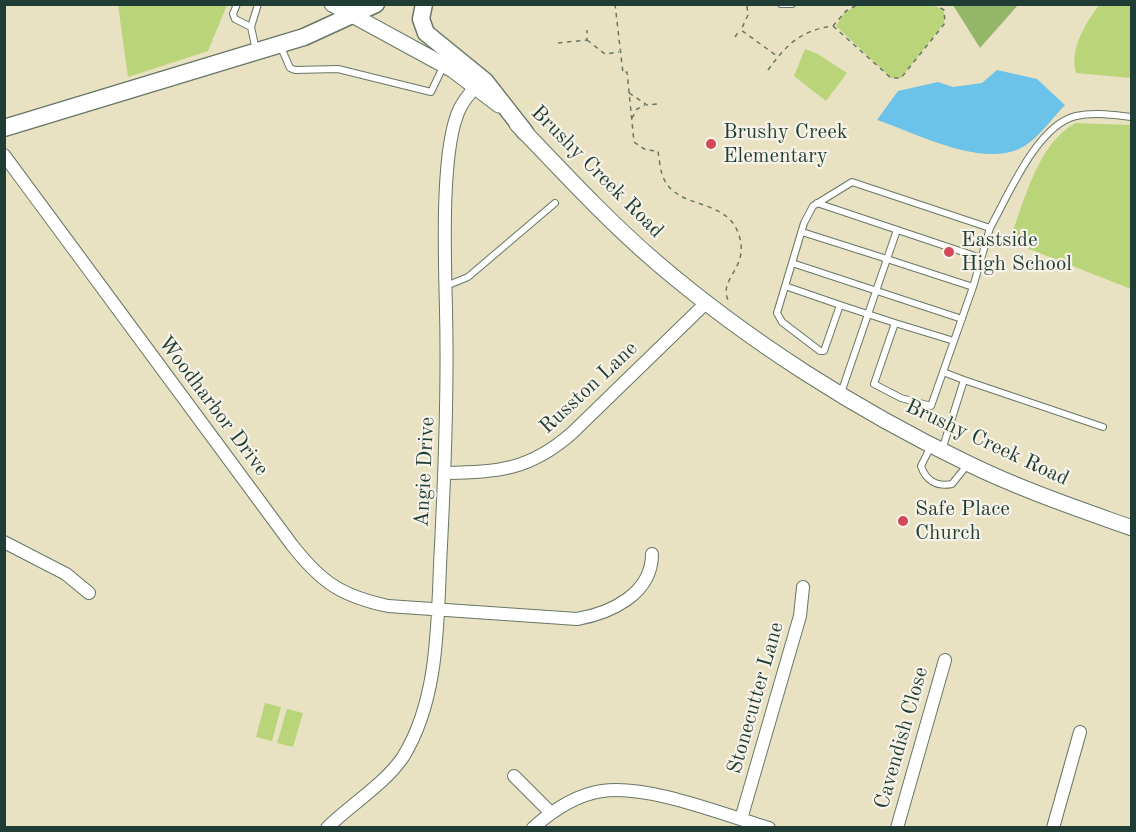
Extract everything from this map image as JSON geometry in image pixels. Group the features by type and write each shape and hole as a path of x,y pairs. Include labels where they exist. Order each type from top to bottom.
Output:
{"main road":[{"path":"4,128 280,45 352,17 376,4"},
{"path":"424,4 421,19 426,33 484,81 525,132"}],"street":[{"name":"Brushy Creek Road","path":"332,4 352,17 444,65 476,86 654,261 784,358 936,448 968,464 1033,492 1131,528"},
{"name":"Angie Drive","path":"327,828 388,774 404,755 427,694 437,610 446,473 448,395 446,219 451,141 459,109 476,86"},
{"name":"Woodharbor Drive","path":"4,155 312,570 334,588 359,599 388,606 571,620 592,617 617,607 632,596 647,576 652,554"},
{"name":"Russton Lane","path":"446,473 506,470 529,463 551,451 707,302"},
{"path":"4,542 66,573 90,593"},
{"name":"Stonecutter Lane","path":"741,819 800,616 803,587"},
{"name":"Cavendish Close","path":"897,828 945,660"},
{"path":"1053,828 1080,732"},
{"path":"514,776 551,813"},
{"path":"533,828 551,813 579,797 620,789 669,799 769,828"}],"lane":[{"path":"237,4 233,14 235,19 250,27"},
{"path":"257,52 250,27 258,4"},
{"path":"781,4 792,4"},
{"path":"280,45 290,68 295,70 338,69 431,92 444,65"},
{"path":"895,323 874,384 928,408 962,319 990,228 1029,158 1054,127 1064,120 1084,115 1131,117"},
{"path":"840,305 824,351 820,351 782,322 777,313 802,232 813,206 852,182 990,228"},
{"path":"446,286 468,277 555,203"},
{"path":"817,203 981,258"},
{"path":"841,393 897,230"},
{"path":"802,232 973,287"},
{"path":"792,263 962,319"},
{"path":"785,286 954,341"},
{"path":"943,372 1102,427"},
{"path":"964,380 936,448 921,466 925,476 932,482 943,486 952,484 968,464"}],"path":[{"path":"615,4 623,73 627,72 634,142 646,150 664,150"},
{"path":"768,70 797,37 815,28 833,26 846,11 858,4"},
{"path":"833,26 891,78 901,78 945,23 944,10 934,4"},
{"path":"735,37 748,15 747,6"},
{"path":"586,40 587,30"},
{"path":"741,30 778,57"},
{"path":"558,43 586,40 605,54 620,52"},
{"path":"629,93 646,105"},
{"path":"632,120 637,109 646,105 658,104"},
{"path":"658,151 662,174 673,192 684,199 721,212 735,226 740,237 741,259 727,283 728,300"}],"green space":[{"path":"118,4 227,5 208,51 128,77"},
{"path":"859,5 932,5 944,10 944,23 901,78 891,78 836,26 845,12"},
{"path":"953,5 1018,5 980,48"},
{"path":"1099,5 1131,5 1131,78 1076,73 1075,55 1080,37"},
{"path":"805,49 818,54 847,73 826,101 794,76"},
{"path":"1075,123 1131,125 1131,289 1009,241 1041,160 1050,146"},
{"path":"265,703 281,707 272,741 256,737"},
{"path":"287,709 303,713 293,747 277,743"}],"water":[{"path":"997,70 1037,79 1065,105 1031,141 1010,152 992,154 952,148 877,120 898,91 938,82 953,87 982,83"}],"place":[{"name":"Brushy Creek Elementary","path":"711,144"},
{"name":"Eastside High School","path":"949,252"},
{"name":"Safe Place Church","path":"903,521"}]}
